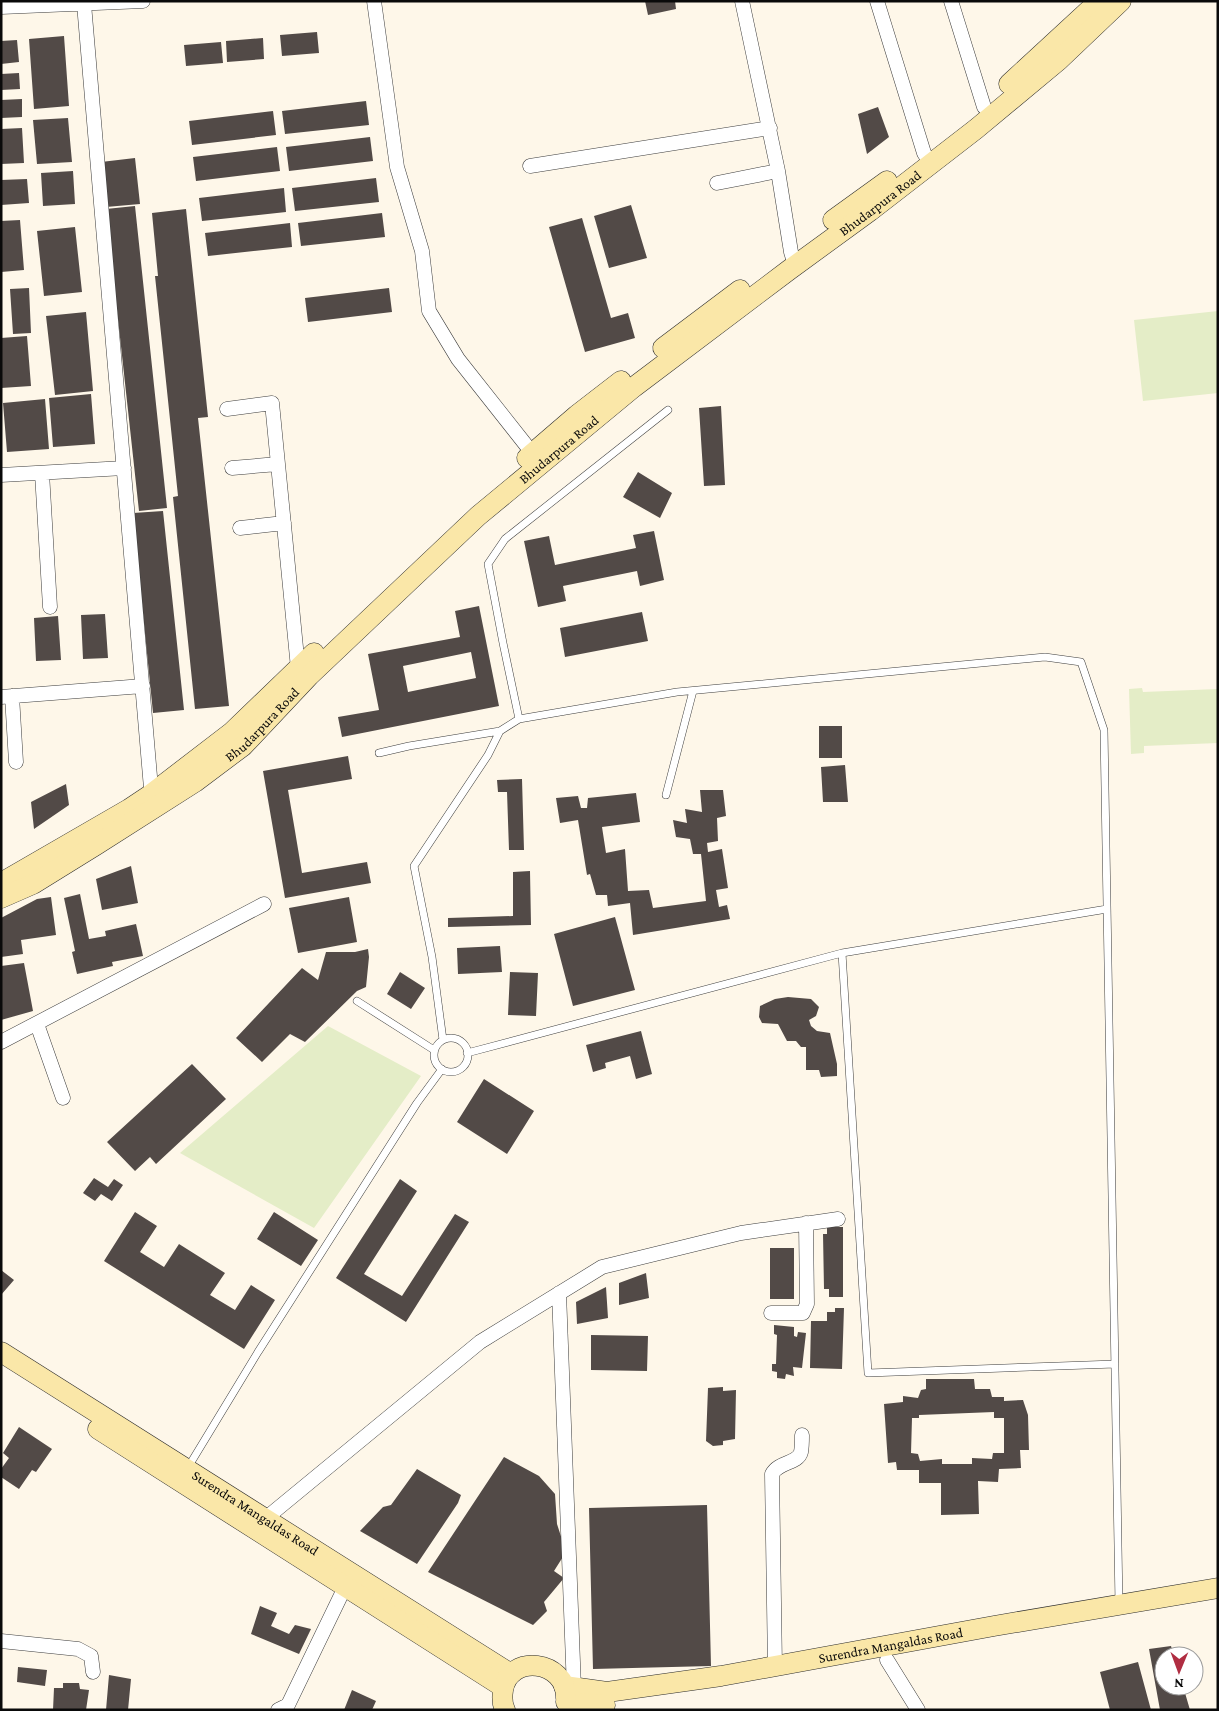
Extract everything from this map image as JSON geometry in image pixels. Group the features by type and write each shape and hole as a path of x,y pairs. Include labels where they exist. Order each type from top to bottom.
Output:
{"main road":[{"name":"Bhudarpura Road","path":"1,898 33,884 152,801 302,674 408,573 452,522 537,458 600,397 700,319 793,259 927,159 983,123 1074,36 1099,1"},
{"name":"Bhudarpura Road","path":"927,159 984,107 1121,1"},
{"name":"Bhudarpura Road","path":"1,883 129,810 152,801"},
{"name":"Surendra Mangaldas Road","path":"1,1352 265,1519 507,1681"},
{"name":"Surendra Mangaldas Road","path":"1,1368 345,1586 507,1681"},
{"name":"Surendra Mangaldas Road","path":"567,1697 775,1667 1119,1604 1218,1588"},
{"name":"Surendra Mangaldas Road","path":"567,1697 609,1706 724,1690 1218,1601"},
{"path":"505,1710 502,1697 507,1681 519,1668 530,1665 541,1665 551,1670 559,1677 567,1697"}],"street":[{"path":"1,7 143,1"},
{"path":"374,1 397,167 422,251 428,311 458,358 537,458"},
{"path":"742,1 770,128 793,259"},
{"path":"877,1 927,159"},
{"path":"951,1 984,107"},
{"path":"84,4 152,801"},
{"path":"530,166 770,128"},
{"path":"717,184 778,171"},
{"path":"227,409 272,403 302,674"},
{"path":"232,468 278,464"},
{"path":"1,475 124,468"},
{"path":"42,472 50,607"},
{"path":"240,528 284,523"},
{"path":"16,762 7,697 143,686"},
{"path":"1,1042 264,904"},
{"path":"37,1024 63,1098"},
{"path":"265,1519 480,1342 602,1267 741,1232 838,1219"},
{"path":"771,1313 803,1313 807,1304 806,1223"},
{"path":"559,1293 567,1697"},
{"path":"775,1667 772,1474 778,1466 798,1457 801,1453 802,1435"},
{"path":"278,1710 288,1705 345,1586"},
{"path":"1,1641 78,1649 91,1656 93,1672"},
{"path":"887,1660 918,1710"}],"lane":[{"path":"519,719 488,564 505,539 668,410"},
{"path":"379,753 409,746 500,731 519,719 693,691 1045,657 1081,662 1104,730 1119,1604"},
{"path":"666,795 693,691"},
{"path":"443,1040 432,957 414,866 488,755 500,731"},
{"path":"468,1053 842,953 1108,909"},
{"path":"842,953 868,1373 1115,1364"},
{"path":"357,1001 434,1050 436,1062 442,1069 458,1070 467,1060 468,1053 466,1047 456,1038 443,1040 434,1050"},
{"path":"187,1469 258,1352 417,1103 442,1069"}],"green space":[{"path":"1218,311 1218,393 1143,401 1134,320"},
{"path":"1142,688 1143,692 1218,689 1218,743 1144,746 1144,753 1131,754 1129,689"},
{"path":"328,1026 421,1076 314,1228 180,1153"}],"building":[{"path":"645,1 675,1 676,9 648,15"},
{"path":"317,32 319,53 282,56 280,35"},
{"path":"64,36 69,106 34,109 29,39"},
{"path":"263,38 264,59 227,62 226,41"},
{"path":"17,40 19,62 1,64 1,41"},
{"path":"221,42 223,63 186,66 184,45"},
{"path":"19,73 20,89 1,90 1,74"},
{"path":"22,99 22,117 1,118 1,100"},
{"path":"366,101 369,125 285,134 282,111"},
{"path":"878,107 889,137 867,154 858,114"},
{"path":"273,111 276,135 192,145 189,121"},
{"path":"68,118 72,162 37,164 33,120"},
{"path":"22,128 24,163 1,164 1,129"},
{"path":"370,137 373,161 289,171 286,147"},
{"path":"277,147 280,171 196,181 193,157"},
{"path":"135,158 140,204 106,207 101,162"},
{"path":"73,171 75,204 43,206 41,173"},
{"path":"376,178 379,202 295,211 292,188"},
{"path":"27,179 29,203 1,205 1,180"},
{"path":"284,188 286,212 202,221 199,198"},
{"path":"631,205 647,258 609,268 594,216"},
{"path":"135,206 167,508 139,511 106,209"},
{"path":"186,209 208,417 198,418 229,706 195,709 173,497 178,496 155,276 158,276 152,213"},
{"path":"382,213 385,237 301,246 298,223"},
{"path":"582,218 611,318 628,313 635,338 585,352 549,227"},
{"path":"20,220 24,270 1,272 1,221"},
{"path":"290,223 292,247 208,256 205,233"},
{"path":"75,227 82,292 44,296 37,231"},
{"path":"29,288 31,333 13,334 10,289"},
{"path":"389,288 392,312 308,322 305,298"},
{"path":"86,312 93,391 55,395 46,316"},
{"path":"27,336 31,386 1,388 1,338"},
{"path":"91,394 95,444 53,447 49,398"},
{"path":"45,399 49,449 7,452 3,403"},
{"path":"721,406 725,485 704,486 699,408"},
{"path":"638,472 672,493 660,518 623,497"},
{"path":"163,511 184,710 153,713 133,513"},
{"path":"654,531 664,580 640,586 637,571 563,586 566,601 538,607 524,541 549,536 555,565 636,548 633,535"},
{"path":"479,606 499,706 342,737 338,717 379,710 368,654 460,637 455,611","holes":["471,652 476,678 408,692 403,666"]},
{"path":"642,612 648,641 565,657 560,628"},
{"path":"105,614 108,658 83,659 81,615"},
{"path":"58,616 61,660 36,661 34,618"},
{"path":"819,726 842,726 842,758 819,758"},
{"path":"348,756 352,779 288,790 302,873 367,862 371,883 285,898 263,771"},
{"path":"845,765 848,802 823,802 821,767"},
{"path":"522,779 524,850 509,850 507,792 498,792 497,780"},
{"path":"66,784 69,805 34,829 31,802"},
{"path":"700,790 723,790 726,816 717,818 718,841 707,843 708,852 722,849 728,888 716,890 719,907 727,905 730,919 633,935 630,903 608,906 607,895 596,895 590,874 587,875 578,820 560,823 556,798 578,796 581,808 587,808 588,798 636,793 640,822 602,827 606,853 625,849 628,891 649,890 653,908 706,901 701,854 693,854 690,839 676,837 673,820 687,823 685,809 702,812"},
{"path":"131,866 138,903 102,910 96,879"},
{"path":"530,871 531,925 448,927 448,918 513,916 513,872"},
{"path":"80,894 89,939 106,936 105,931 136,924 143,956 112,962 113,966 77,974 72,952 75,951 64,898"},
{"path":"51,897 56,935 21,940 23,954 1,957 1,918 37,899"},
{"path":"349,897 357,942 298,953 289,908"},
{"path":"615,917 635,990 573,1006 554,934"},
{"path":"500,946 502,972 458,974 457,948"},
{"path":"368,949 366,987 357,991 305,1042 290,1034 262,1062 236,1038 302,968 318,980 326,952 355,952"},
{"path":"24,963 33,1011 1,1020 1,966"},
{"path":"400,972 425,988 411,1009 387,994"},
{"path":"510,972 538,973 536,1016 508,1015"},
{"path":"788,997 811,999 819,1007 816,1016 809,1020 811,1026 817,1031 830,1033 837,1064 837,1076 821,1077 819,1070 806,1070 806,1047 801,1047 796,1041 787,1041 778,1024 762,1023 759,1017 760,1006 775,999"},
{"path":"641,1031 652,1074 636,1079 630,1056 605,1063 606,1068 593,1072 586,1045"},
{"path":"192,1064 226,1099 156,1164 150,1157 135,1171 107,1142"},
{"path":"484,1079 534,1111 507,1154 457,1122"},
{"path":"94,1178 108,1187 114,1179 123,1185 112,1201 101,1194 95,1201 83,1193"},
{"path":"400,1179 417,1191 364,1274 402,1296 455,1214 469,1222 406,1322 336,1278"},
{"path":"135,1212 157,1226 140,1252 164,1267 179,1244 225,1273 210,1295 235,1310 251,1285 275,1300 244,1349 104,1261"},
{"path":"274,1212 318,1240 301,1266 257,1239"},
{"path":"827,1227 843,1227 843,1297 829,1297 829,1289 824,1289 823,1234 827,1234"},
{"path":"770,1248 794,1248 794,1299 770,1299"},
{"path":"1,1270 14,1280 1,1295"},
{"path":"646,1273 649,1298 619,1305 619,1283"},
{"path":"606,1287 608,1318 577,1324 576,1302"},
{"path":"835,1308 844,1308 842,1369 810,1368 811,1321 827,1321 827,1312 835,1312"},
{"path":"774,1325 794,1327 794,1336 797,1337 798,1332 806,1333 802,1368 793,1367 794,1376 786,1374 785,1379 777,1378 777,1372 772,1371 772,1364 776,1364 777,1335 774,1334"},
{"path":"591,1335 648,1336 647,1371 591,1370"},
{"path":"926,1379 974,1379 975,1389 990,1389 992,1397 1004,1397 1004,1401 1023,1400 1028,1415 1029,1450 1020,1450 1021,1468 999,1469 998,1482 978,1481 979,1514 941,1515 941,1483 919,1483 919,1470 897,1470 896,1462 888,1463 884,1404 903,1402 903,1396 918,1398 921,1390 926,1389","holes":["994,1412 994,1418 1004,1418 1004,1453 993,1453 992,1459 972,1458 972,1464 942,1464 942,1459 920,1461 918,1454 911,1453 912,1418 919,1418 919,1415"]},
{"path":"723,1387 723,1391 736,1390 735,1439 723,1441 723,1445 713,1446 706,1441 708,1388"},
{"path":"19,1427 52,1449 36,1472 32,1470 19,1489 1,1477 1,1469 9,1458 3,1453"},
{"path":"504,1457 539,1476 555,1494 557,1524 566,1552 554,1571 564,1578 544,1602 547,1611 533,1625 428,1572"},
{"path":"417,1469 461,1495 458,1503 417,1564 360,1531 383,1507 391,1505"},
{"path":"707,1505 711,1666 593,1669 589,1508"},
{"path":"260,1606 277,1613 271,1626 289,1634 295,1625 311,1629 299,1654 251,1634"},
{"path":"1154,1648 1154,1677 1149,1649"},
{"path":"1138,1662 1151,1710 1110,1710 1100,1672"},
{"path":"18,1667 47,1670 45,1686 17,1682"},
{"path":"109,1675 131,1679 128,1710 106,1710"},
{"path":"63,1683 79,1683 80,1689 89,1690 86,1710 53,1710 54,1688 63,1688"},
{"path":"352,1690 376,1701 372,1710 344,1710"},
{"path":"1157,1696 1186,1696 1190,1710 1160,1710"}]}
